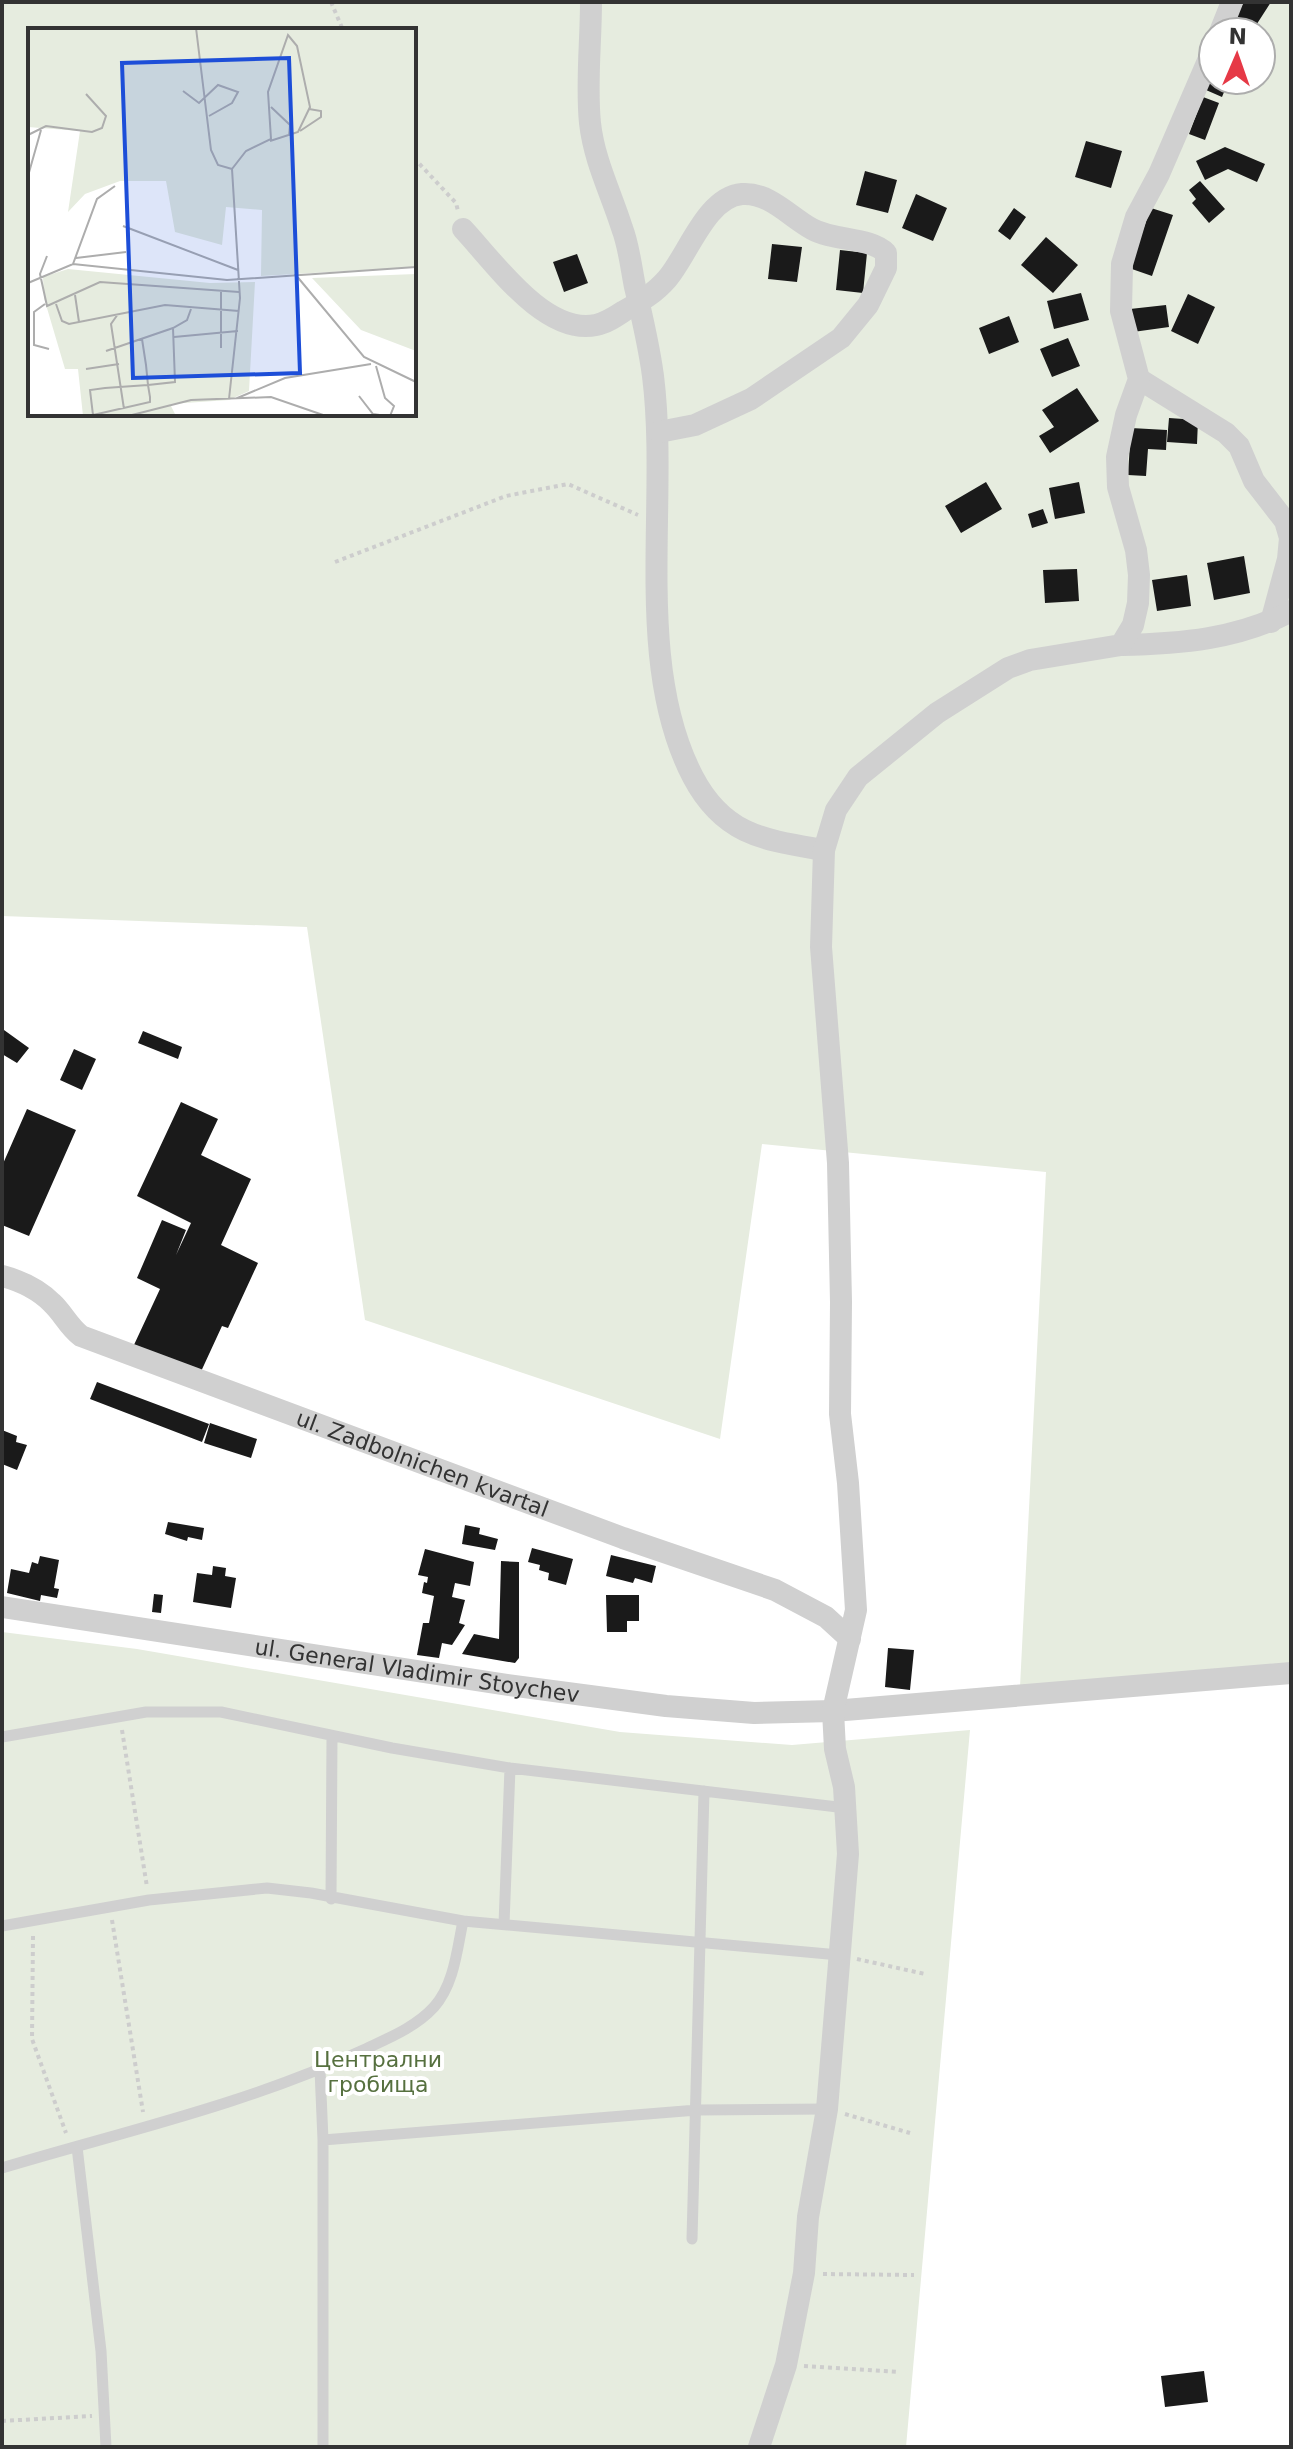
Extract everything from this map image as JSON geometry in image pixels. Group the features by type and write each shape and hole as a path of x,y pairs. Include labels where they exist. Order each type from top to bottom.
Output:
{"street":[{"path":"591,2 590,124 601,172 623,230 653,373 659,432 660,634 665,694 676,740 694,780 718,813 743,832 771,841 824,850"},
{"path":"1121,645 1133,625 1139,575 1136,550 1118,487 1117,457 1126,415 1139,379 1121,311 1122,264 1136,217 1159,174 1197,86"},
{"path":"463,229 535,306 558,320 582,326 596,325 639,303 669,277 688,250 696,232 713,211 737,194 763,198 811,229 832,238 878,246 886,253 886,268 868,305 841,338 751,399 695,425 659,432"},
{"path":"1139,379 1226,433 1239,446 1254,481 1285,521 1290,538 1288,559 1271,622"},
{"path":"759,2447 786,2365 804,2273 808,2217 827,2109 848,1854 846,1808 835,1749 833,1711 856,1610 840,1414 838,1163 821,947 824,850 836,810 858,777 937,713 1008,668 1030,660 1121,645 1173,644 1230,634 1271,622 1291,611"},
{"name":"ul. Zadbolnichen kvartal","path":"2,1276 31,1285 54,1304 67,1325 81,1336 623,1538 775,1590 826,1617 850,1639"},
{"name":"ul. General Vladimir Stoychev","path":"2,1607 508,1685 666,1706 754,1713 833,1711 1288,1678"}],"lane":[{"path":"2,1737 146,1712 221,1712 332,1736 510,1768 846,1808"},
{"path":"331,1899 332,1736"},
{"path":"504,1924 510,1768"},
{"path":"692,2239 704,1791"},
{"path":"2,1926 149,1900 267,1888 463,1921 839,1955"},
{"path":"2,2168 320,2070 404,2030 434,2007 446,1989 463,1921"},
{"path":"320,2070 323,2140 323,2447"},
{"path":"323,2140 697,2110 827,2109"},
{"path":"74,2147 101,2351 106,2447"}],"path":[{"path":"331,2 342,28"},
{"path":"416,160 456,203 463,229"},
{"path":"335,562 506,496 568,484 609,500 658,525"},
{"path":"120,1716 149,1900"},
{"path":"109,1907 146,2126"},
{"path":"33,1921 32,2039 74,2147"},
{"path":"839,1955 925,1974"},
{"path":"827,2109 910,2133"},
{"path":"804,2273 914,2275"},
{"path":"786,2365 899,2372"},
{"path":"2,2421 104,2416"}],"green space":[{"path":"2,2 1291,2 1291,1674 1020,1687 1046,1172 762,1144 720,1439 365,1320 307,927 2,916"},
{"name":"Централни гробища","path":"2,1632 137,1649 620,1732 792,1745 970,1730 906,2447 2,2447"}],"building":[{"path":"1244,2 1271,2 1262,16 1236,16"},
{"path":"1203,97 1219,103 1205,140 1189,134"},
{"path":"1086,141 1122,151 1111,188 1075,177"},
{"path":"1225,147 1265,164 1257,182 1228,169 1205,180 1196,161"},
{"path":"865,171 897,180 888,213 856,205"},
{"path":"1200,181 1225,209 1209,223 1192,203 1196,199 1189,190"},
{"path":"916,194 947,208 933,241 902,228"},
{"path":"1014,208 1026,217 1010,240 998,231"},
{"path":"1151,208 1173,215 1152,276 1129,268"},
{"path":"1046,237 1078,265 1053,293 1021,265"},
{"path":"772,244 802,247 797,282 768,279"},
{"path":"840,250 867,253 863,293 836,290"},
{"path":"577,254 588,283 564,292 553,262"},
{"path":"1081,293 1089,320 1054,329 1047,301"},
{"path":"1188,294 1215,307 1198,344 1171,331"},
{"path":"1166,305 1169,327 1133,332 1130,309"},
{"path":"1009,316 1019,342 989,354 979,328"},
{"path":"1068,338 1080,366 1052,377 1040,349"},
{"path":"1077,388 1099,421 1050,453 1039,436 1054,427 1042,410"},
{"path":"1169,418 1198,420 1197,444 1167,442"},
{"path":"1131,428 1167,430 1166,450 1148,449 1146,476 1128,475"},
{"path":"986,482 1002,509 961,533 945,506"},
{"path":"1079,482 1085,513 1055,519 1049,488"},
{"path":"1043,509 1048,523 1032,528 1028,514"},
{"path":"1244,556 1250,593 1214,600 1207,563"},
{"path":"1077,569 1079,601 1045,603 1043,570"},
{"path":"1187,575 1191,606 1157,611 1152,580"},
{"path":"4,1030 29,1048 17,1063 2,1054"},
{"path":"143,1031 182,1047 178,1059 138,1043"},
{"path":"74,1049 96,1059 82,1090 60,1080"},
{"path":"181,1102 218,1119 201,1155 251,1179 221,1245 258,1263 228,1328 222,1326 198,1378 133,1347 160,1289 137,1278 162,1220 186,1230 176,1255 191,1223 137,1196"},
{"path":"27,1109 76,1130 29,1236 2,1225 2,1166"},
{"path":"97,1382 209,1424 202,1442 90,1399"},
{"path":"210,1423 257,1439 251,1458 204,1443"},
{"path":"2,1430 17,1436 16,1442 27,1445 17,1470 2,1464"},
{"path":"168,1522 204,1528 202,1540 188,1537 187,1541 165,1534"},
{"path":"465,1525 480,1528 479,1534 498,1539 495,1550 462,1544"},
{"path":"532,1548 573,1559 566,1585 548,1580 549,1573 539,1570 540,1565 528,1562"},
{"path":"425,1549 474,1562 470,1586 455,1583 452,1597 465,1600 459,1623 465,1625 452,1645 442,1643 439,1658 417,1655 423,1623 429,1623 434,1596 422,1593 428,1577 418,1575"},
{"path":"611,1555 656,1566 652,1583 635,1578 633,1583 606,1576"},
{"path":"40,1556 59,1560 54,1588 59,1589 57,1598 41,1595 40,1601 7,1593 11,1569 29,1573 32,1562 38,1564"},
{"path":"501,1561 519,1562 519,1658 515,1663 462,1654 474,1634 499,1639"},
{"path":"213,1566 226,1568 225,1576 236,1578 231,1608 193,1602 197,1573 212,1575"},
{"path":"154,1594 163,1595 161,1613 152,1612"},
{"path":"606,1595 639,1595 639,1621 627,1621 627,1632 607,1632"},
{"path":"888,1648 914,1650 910,1690 885,1687"},
{"path":"1204,2371 1208,2402 1165,2407 1161,2376"}]}
